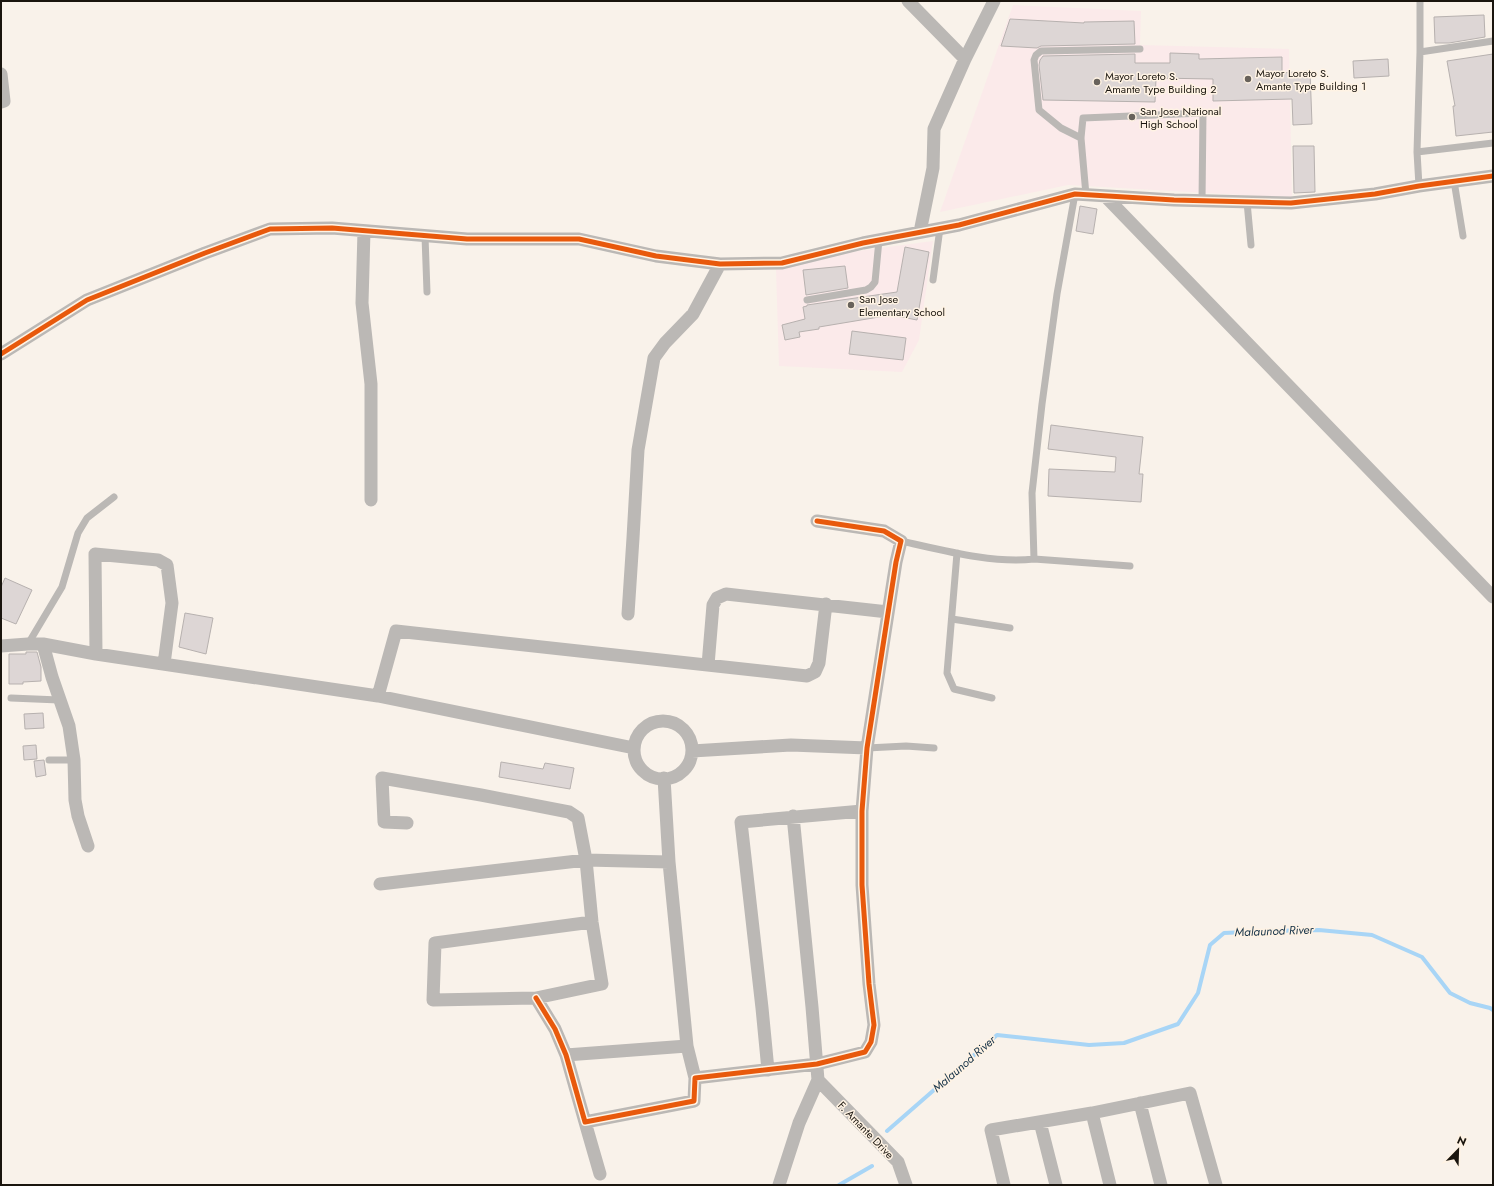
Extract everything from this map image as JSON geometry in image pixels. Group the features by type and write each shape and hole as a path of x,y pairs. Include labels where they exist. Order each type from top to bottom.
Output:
{"street":[{"path":"908,1 965,59"},
{"path":"920,232 933,168 934,129 965,59 994,1"},
{"path":"1,74 4,101 1,102"},
{"path":"1,354 87,300 205,253 270,230 332,228 467,239 579,239 656,256 720,264 782,263 879,240 959,225 1080,195 1202,201 1291,203 1375,194 1419,186 1493,176"},
{"path":"1105,196 1493,597"},
{"path":"364,231 362,303 371,384 371,500"},
{"path":"628,614 634,538 638,450 654,358 664,343 693,314 720,264"},
{"path":"695,1078 817,1064 865,1052 871,1042 874,1025 869,984 862,885 862,811 867,748 896,562 901,541 884,531 817,521"},
{"path":"96,654 95,554 158,560 167,565 172,603 164,664"},
{"path":"708,665 713,605 717,598 726,594 888,612"},
{"path":"378,696 396,631 807,676 815,672 819,663 826,604"},
{"path":"43,644 59,700 69,726 74,760 75,800 78,816 88,846"},
{"path":"1,646 43,644 96,654 378,696 634,748"},
{"path":"660,721 670,722 679,726 686,733 691,742 692,751 690,760 680,773 672,777 664,778 654,777 642,769 635,757 634,748 637,738 642,730 650,724 660,721"},
{"path":"692,751 791,745 867,748"},
{"path":"407,823 384,822 382,778 569,812 578,818 586,860 592,922 602,984 536,998 433,1000 435,943 592,922"},
{"path":"585,1122 694,1101 695,1078 687,1046 669,862 664,778"},
{"path":"768,1070 741,822 793,816 862,811"},
{"path":"778,1185 799,1123 818,1080 793,816"},
{"path":"380,884 586,860 669,862"},
{"path":"536,998 555,1029 566,1055 600,1174"},
{"path":"566,1055 687,1046"},
{"name":"F. Amante Drive","path":"818,1080 898,1162 906,1185"},
{"path":"1004,1185 991,1130 1092,1113 1190,1093 1216,1185"},
{"path":"1140,1103 1161,1185"},
{"path":"1092,1113 1110,1185"},
{"path":"1040,1122 1056,1185"}],"lane":[{"path":"1419,186 1416,152 1420,52 1420,1"},
{"path":"1420,52 1493,41"},
{"path":"1081,138 1061,128 1039,110 1034,60 1036,55 1042,51 1140,49"},
{"path":"1034,559 1032,493 1040,418 1056,294 1080,195 1081,138 1083,118 1203,113 1202,201"},
{"path":"1416,152 1493,143"},
{"path":"1454,181 1463,236"},
{"path":"1247,202 1251,245"},
{"path":"933,280 940,228"},
{"path":"426,236 427,292"},
{"path":"807,300 866,290 871,287 875,282 879,240"},
{"path":"28,644 62,587 78,533 87,518 114,497"},
{"path":"901,541 957,553 1016,561 1034,559 1130,566"},
{"path":"957,553 947,673 954,689 992,698"},
{"path":"952,619 1010,628"},
{"path":"11,698 59,700"},
{"path":"867,748 906,746 934,748"},
{"path":"49,760 74,760"}],"shaded area":[{"name":"San Jose National High School","path":"1013,5 1141,11 1140,45 1289,49 1292,198 1068,185 940,212"},
{"name":"San Jose Elementary School","path":"933,241 919,340 902,372 779,366 776,269 858,251"}],"building":[{"path":"1484,15 1485,37 1449,43 1435,43 1434,17"},
{"path":"1010,19 1084,23 1134,21 1135,44 1041,46 1037,48 1001,46"},
{"path":"1170,53 1199,54 1199,59 1282,57 1282,73 1310,71 1312,124 1293,125 1292,99 1213,101 1213,79 1156,78 1155,102 1043,100 1039,65 1043,56 1135,54 1135,63 1170,63"},
{"path":"1493,54 1493,132 1456,136 1453,106 1455,106 1447,61"},
{"path":"1388,59 1389,76 1354,78 1353,61"},
{"path":"1293,146 1314,146 1315,192 1294,193"},
{"path":"1080,206 1097,209 1093,234 1076,231"},
{"path":"905,247 929,252 917,320 891,315 819,327 819,329 799,332 800,337 785,340 782,325 805,319 803,307 807,305 897,292"},
{"path":"845,266 848,288 806,295 803,270"},
{"path":"852,331 906,338 903,360 849,354"},
{"path":"1051,425 1143,437 1139,474 1143,474 1141,502 1048,496 1049,469 1115,472 1116,457 1048,449"},
{"path":"5,578 32,590 16,624 1,618 1,587"},
{"path":"185,613 213,618 206,654 179,647"},
{"path":"26,652 37,652 41,667 41,681 23,682 23,684 9,684 9,654 26,654"},
{"path":"43,713 44,728 25,729 24,714"},
{"path":"36,745 37,759 24,760 23,746"},
{"path":"44,760 46,775 36,777 34,761"},
{"path":"501,762 543,769 545,763 574,768 570,789 499,777"}],"waterway":[{"name":"Malaunod River","path":"887,1131 997,1035 1089,1045 1124,1043 1178,1024 1198,993 1210,945 1224,933 1319,930 1372,935 1422,957 1450,993 1470,1003 1493,1010"},
{"name":"Malaunod River","path":"839,1185 872,1166"}],"cycle path":[{"path":"1,354 87,300 270,229 332,228 467,239 579,239 656,256 720,264 782,263 863,243 959,225 1075,194 1174,200 1291,203 1375,194 1419,186 1493,176"},
{"path":"536,998 555,1029 566,1055 585,1122 694,1101 695,1078 817,1064 865,1052 871,1042 874,1025 869,984 862,885 862,811 867,748 896,562 901,541 884,531 817,521"}],"place":[{"name":"Mayor Loreto S. Amante Type Building 1","path":"1248,79"},
{"name":"Mayor Loreto S. Amante Type Building 2","path":"1097,82"},
{"name":"San Jose National High School","path":"1132,117"},
{"name":"San Jose Elementary School","path":"851,305"}]}
